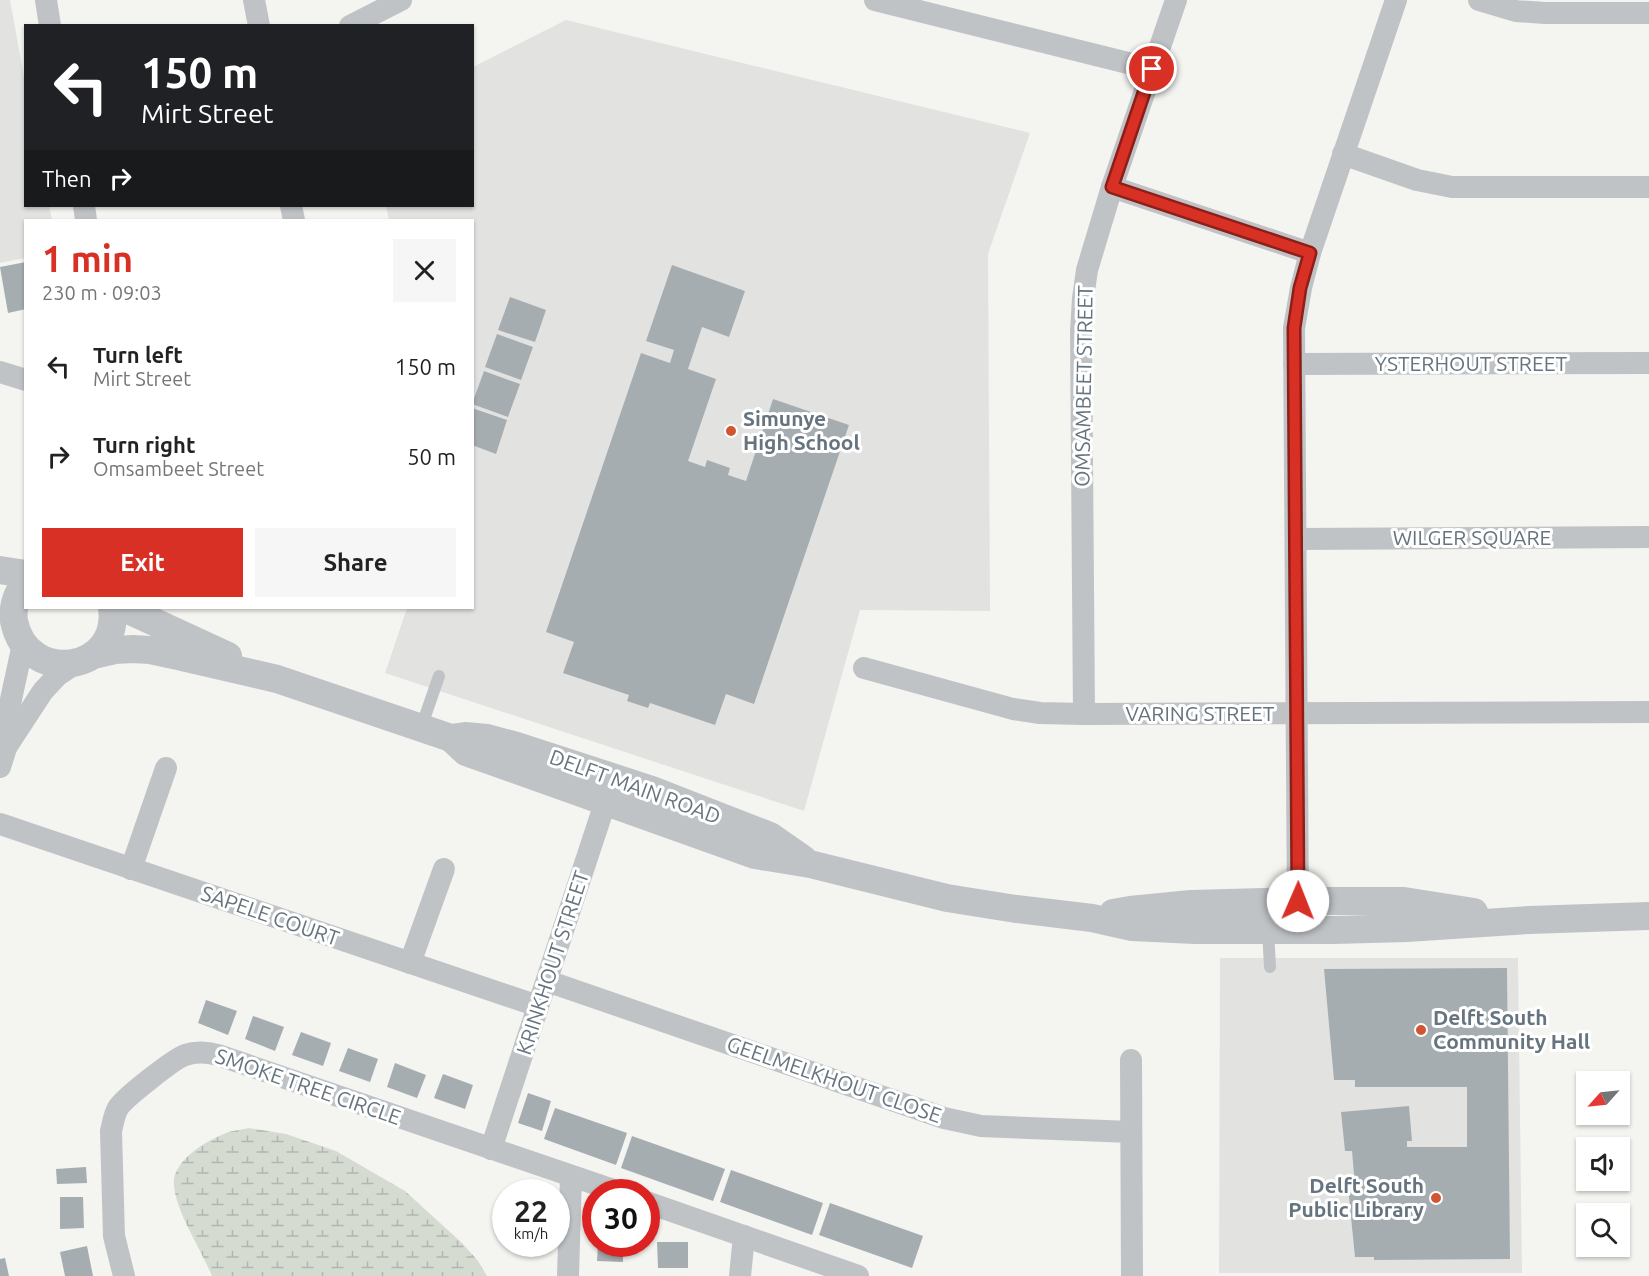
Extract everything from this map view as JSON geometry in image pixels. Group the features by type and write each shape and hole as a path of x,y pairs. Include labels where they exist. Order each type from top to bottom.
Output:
{"street":[{"path":"46,0 50,24"},
{"path":"254,0 259,24"},
{"path":"354,24 401,0"},
{"path":"875,0 1152,69"},
{"name":"OMSAMBEET STREET","path":"1084,714 1081,332 1083,298 1087,270 1112,187 1176,0"},
{"path":"1298,929 1294,328 1300,288 1310,253 1396,0"},
{"path":"1479,0 1516,11 1649,14"},
{"path":"1343,154 1417,180 1452,187 1649,187"},
{"path":"1112,187 1310,253"},
{"name":"YSTERHOUT STREET","path":"1294,364 1649,363"},
{"path":"0,372 24,379"},
{"name":"WILGER SQUARE","path":"1296,539 1649,537"},
{"path":"0,570 24,574"},
{"path":"3,758 10,704 13,616 15,600 24,584"},
{"path":"3,758 43,691 57,676 103,644 111,631 112,609"},
{"name":"DELFT MAIN ROAD","path":"126,609 277,679"},
{"name":"DELFT MAIN ROAD","path":"13,630 33,655 46,662 61,664 115,651 150,650 277,679 451,738 465,736 487,738 517,746 610,790 652,790 770,836 810,864 947,898 1092,918 1132,927 1195,930 1268,915 1298,901 1404,901 1529,920"},
{"name":"VARING STREET","path":"864,668 1013,709 1040,712 1084,714 1649,712"},
{"path":"130,868 166,768"},
{"name":"KRINKHOUT STREET","path":"491,1149 610,790"},
{"name":"SAPELE COURT","path":"0,824 538,1006"},
{"path":"410,963 444,869"},
{"name":"DELFT MAIN ROAD","path":"1268,915 1298,929 1407,928 1529,920 1649,916"},
{"name":"GEELMELKHOUT CLOSE","path":"547,981 967,1124 1131,1132"},
{"name":"SMOKE TREE CIRCLE","path":"124,1276 114,1236 111,1131 114,1119 118,1108 126,1099 184,1055 197,1052 208,1052 582,1180"},
{"path":"1131,1060 1132,1276"},
{"path":"568,1276 571,1176"},
{"path":"660,1207 858,1276"},
{"path":"740,1276 744,1236"}],"lane":[{"path":"422,728 440,676"},
{"path":"1268,915 1270,967"}],"shaded area":[{"path":"0,0 10,0 24,77 24,207 49,207 52,219 24,219 24,258 0,263"},
{"name":"Simunye High School","path":"566,20 1030,133 988,254 990,611 860,610 804,811 385,673 407,609 474,609 474,219 389,219 386,207 474,207 474,66"},
{"path":"1220,958 1518,958 1522,1273 1219,1273"}],"green space":[{"path":"249,1128 286,1134 336,1151 405,1191 462,1243 478,1261 487,1276 212,1276 179,1208 174,1186 175,1177 184,1160 209,1141 231,1131"}],"building":[{"path":"24,262 24,309 8,313 0,267"},
{"path":"672,265 745,291 729,337 702,327 688,369 716,379 688,461 705,467 707,460 730,468 728,475 746,481 773,399 849,425 754,704 726,694 715,725 650,703 648,708 627,701 629,695 563,673 574,642 546,632 641,353 670,363 674,350 646,341"},
{"path":"510,297 546,310 535,342 498,330"},
{"path":"497,334 533,347 521,380 485,367"},
{"path":"484,371 520,384 508,417 474,405"},
{"path":"474,409 507,420 496,454 474,446"},
{"path":"1507,968 1510,1259 1374,1260 1374,1257 1355,1257 1348,1187 1355,1186 1352,1151 1345,1151 1341,1112 1409,1106 1412,1141 1407,1141 1407,1147 1467,1147 1467,1087 1355,1087 1355,1080 1334,1080 1324,969"},
{"path":"206,1000 237,1011 228,1035 198,1023"},
{"path":"253,1016 284,1027 275,1051 245,1039"},
{"path":"301,1032 331,1043 323,1066 292,1055"},
{"path":"348,1048 378,1059 370,1082 339,1071"},
{"path":"395,1063 426,1075 417,1098 387,1087"},
{"path":"443,1074 473,1085 465,1109 434,1098"},
{"path":"528,1093 551,1101 542,1131 518,1123"},
{"path":"555,1108 627,1133 616,1165 544,1139"},
{"path":"632,1136 725,1169 713,1201 660,1182 660,1179 652,1179 621,1168"},
{"path":"86,1167 87,1183 57,1184 56,1169"},
{"path":"731,1170 823,1203 812,1235 720,1202"},
{"path":"60,1197 83,1197 84,1228 60,1229"},
{"path":"830,1203 923,1236 912,1268 819,1235"},
{"path":"660,1242 688,1242 688,1268 658,1268"},
{"path":"87,1246 93,1276 65,1276 60,1252"},
{"path":"597,1257 623,1257 623,1262 597,1261"},
{"path":"5,1258 9,1276 0,1276 0,1259"}],"place":[{"name":"Simunye High School","path":"731,431"},
{"name":"Delft South Community Hall","path":"1421,1030"},
{"name":"Delft South Public Library","path":"1436,1198"}],"route":[{"path":"1152,69 1112,187 1310,253 1300,288 1294,328 1298,901"}]}
